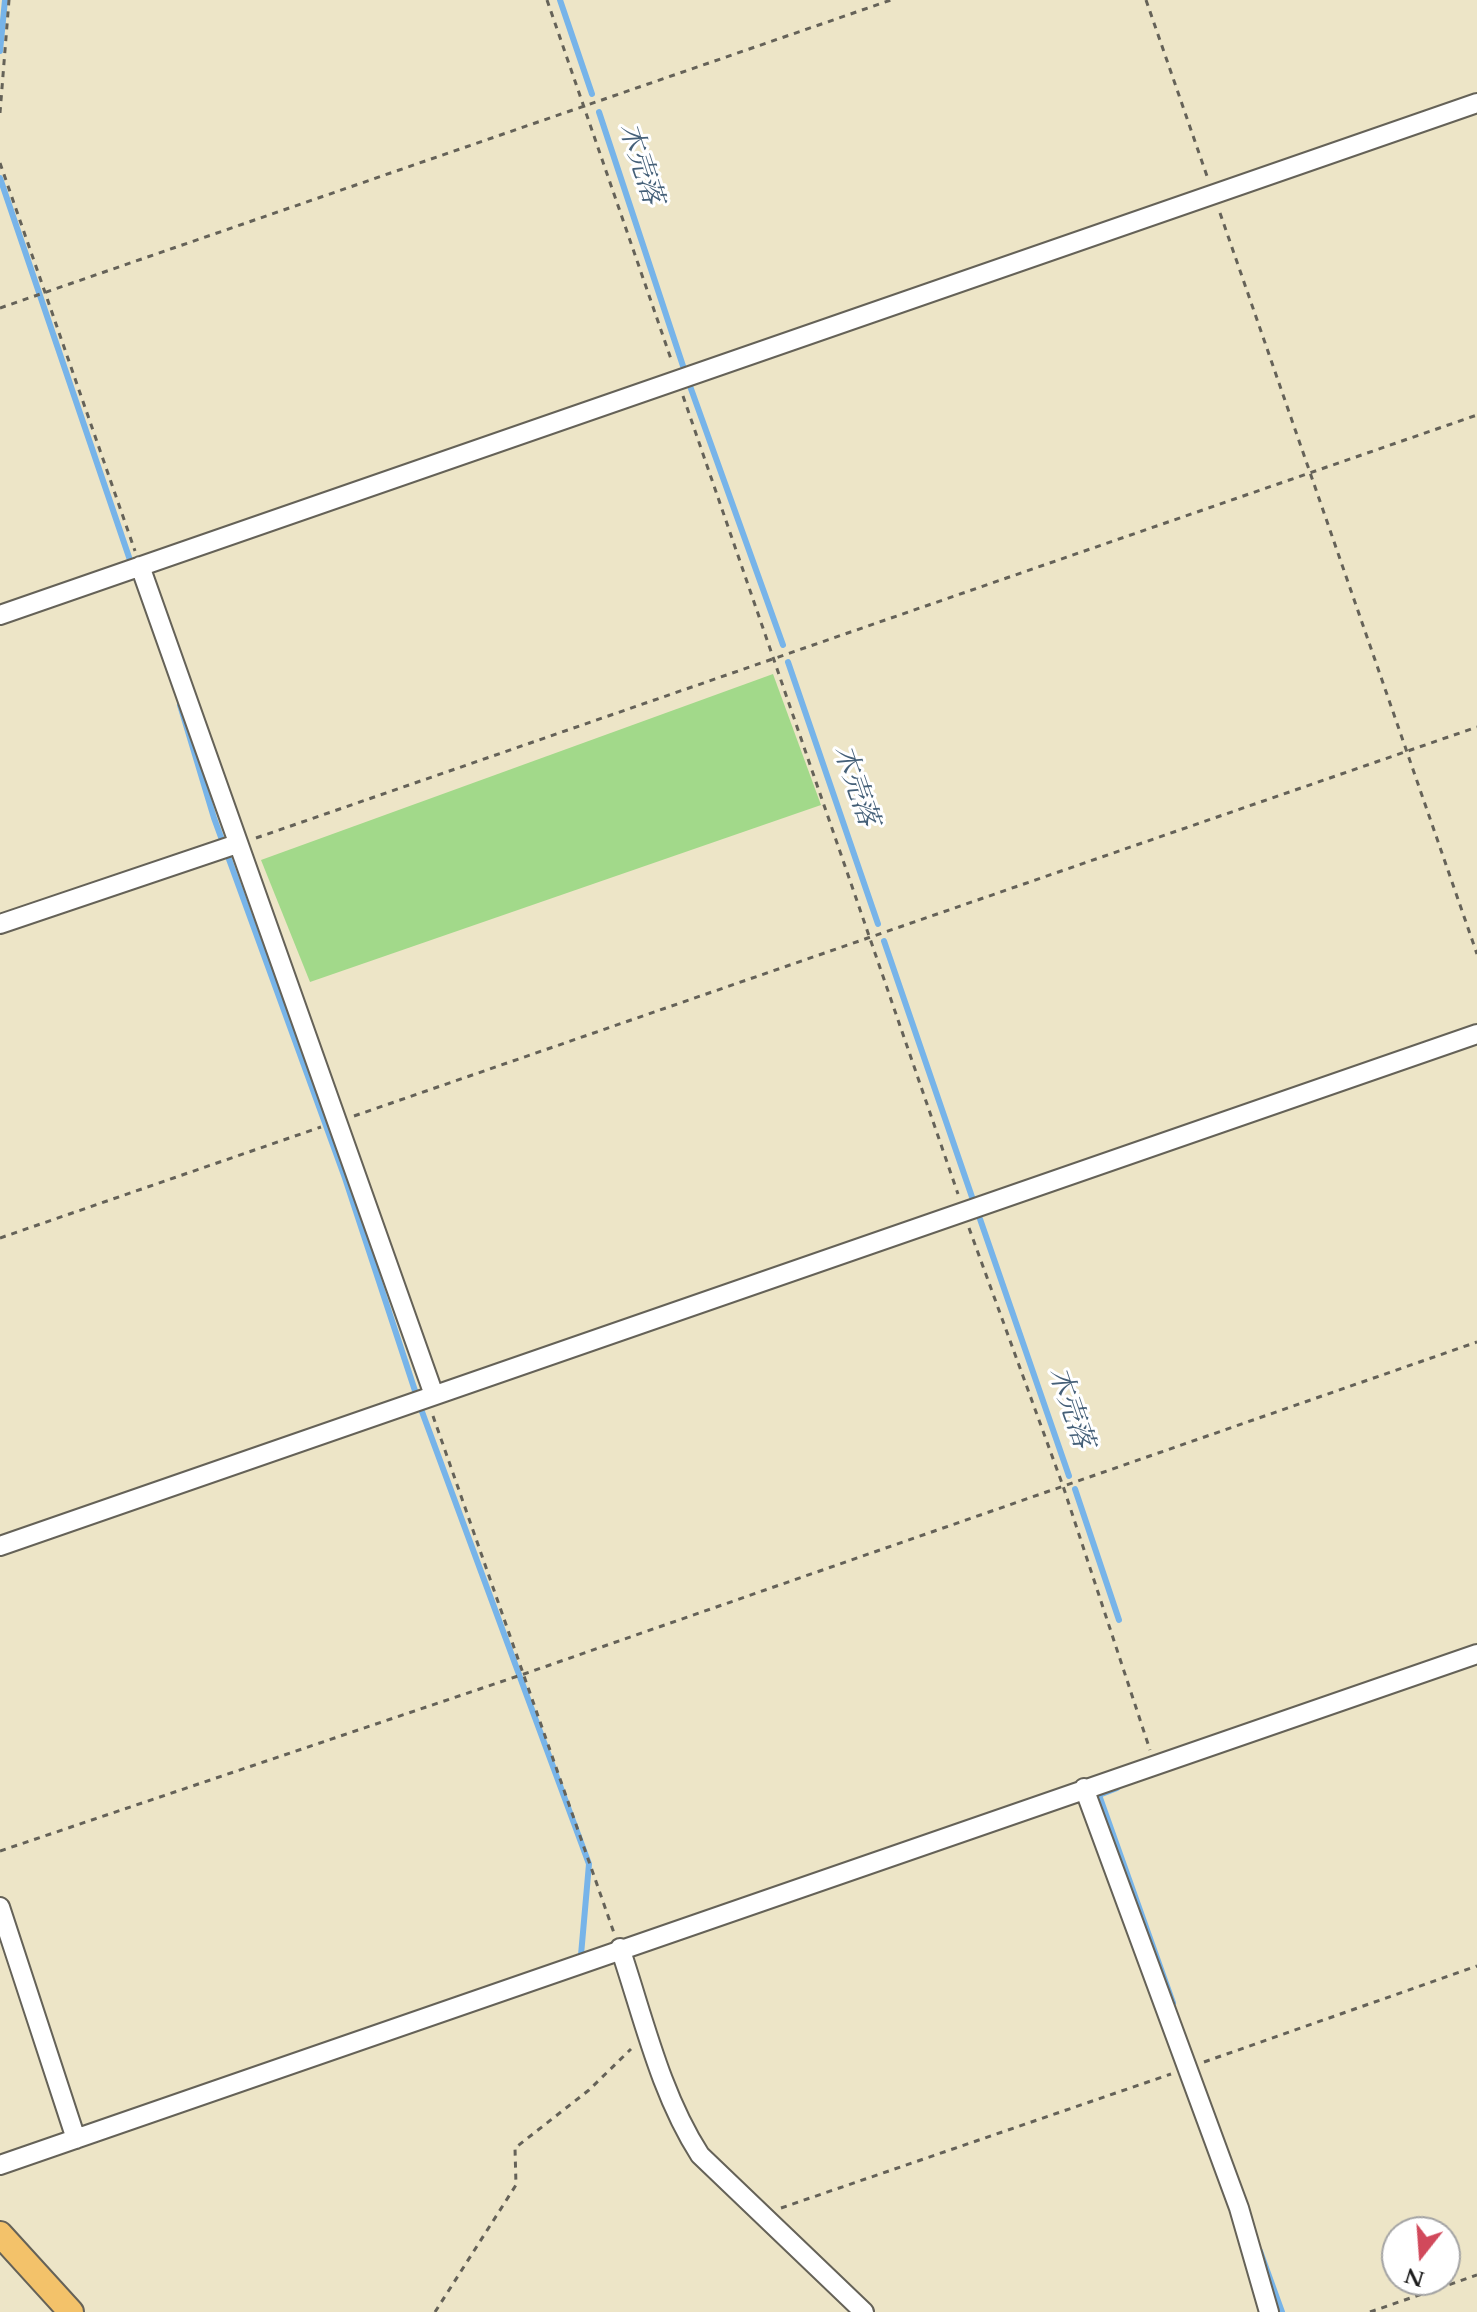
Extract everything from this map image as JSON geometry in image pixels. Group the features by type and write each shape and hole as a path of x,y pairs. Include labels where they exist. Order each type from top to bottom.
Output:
{"main road":[{"path":"0,2234 71,2312"}],"street":[{"path":"0,615 1477,103"},
{"path":"140,566 430,1396"},
{"path":"0,924 237,844"},
{"path":"0,1546 1477,1034"},
{"path":"0,2165 1477,1654"},
{"path":"1084,1788 1239,2208 1269,2312"},
{"path":"0,1907 76,2139"},
{"path":"620,1948 686,2134 700,2155 864,2312"}],"path":[{"path":"0,113 9,0"},
{"path":"547,0 872,936 964,1213 1063,1486 1155,1765"},
{"path":"0,308 891,0"},
{"path":"1146,0 1477,954"},
{"path":"0,163 140,566"},
{"path":"237,844 1477,415"},
{"path":"0,1238 1477,727"},
{"path":"0,1851 524,1674 1477,1342"},
{"path":"430,1396 620,1948"},
{"path":"762,2214 1477,1966"},
{"path":"435,2312 516,2185 515,2148 589,2090 648,2032"},
{"path":"1370,2312 1477,2275"}],"green space":[{"path":"773,674 821,805 310,982 261,860"}],"waterway":[{"path":"0,51 5,0"},
{"name":"木売落","path":"560,0 592,94"},
{"name":"木売落","path":"599,112 683,366"},
{"path":"0,178 132,566"},
{"name":"木売落","path":"690,386 783,645"},
{"name":"木売落","path":"788,662 878,924"},
{"path":"180,705 214,818 345,1178 421,1409 589,1864 581,1955"},
{"name":"木売落","path":"884,941 972,1197"},
{"name":"木売落","path":"980,1219 1069,1476"},
{"name":"木売落","path":"1075,1489 1119,1620"},
{"path":"1117,1788 1099,1795 1173,2003"},
{"path":"1260,2251 1282,2312"}]}
